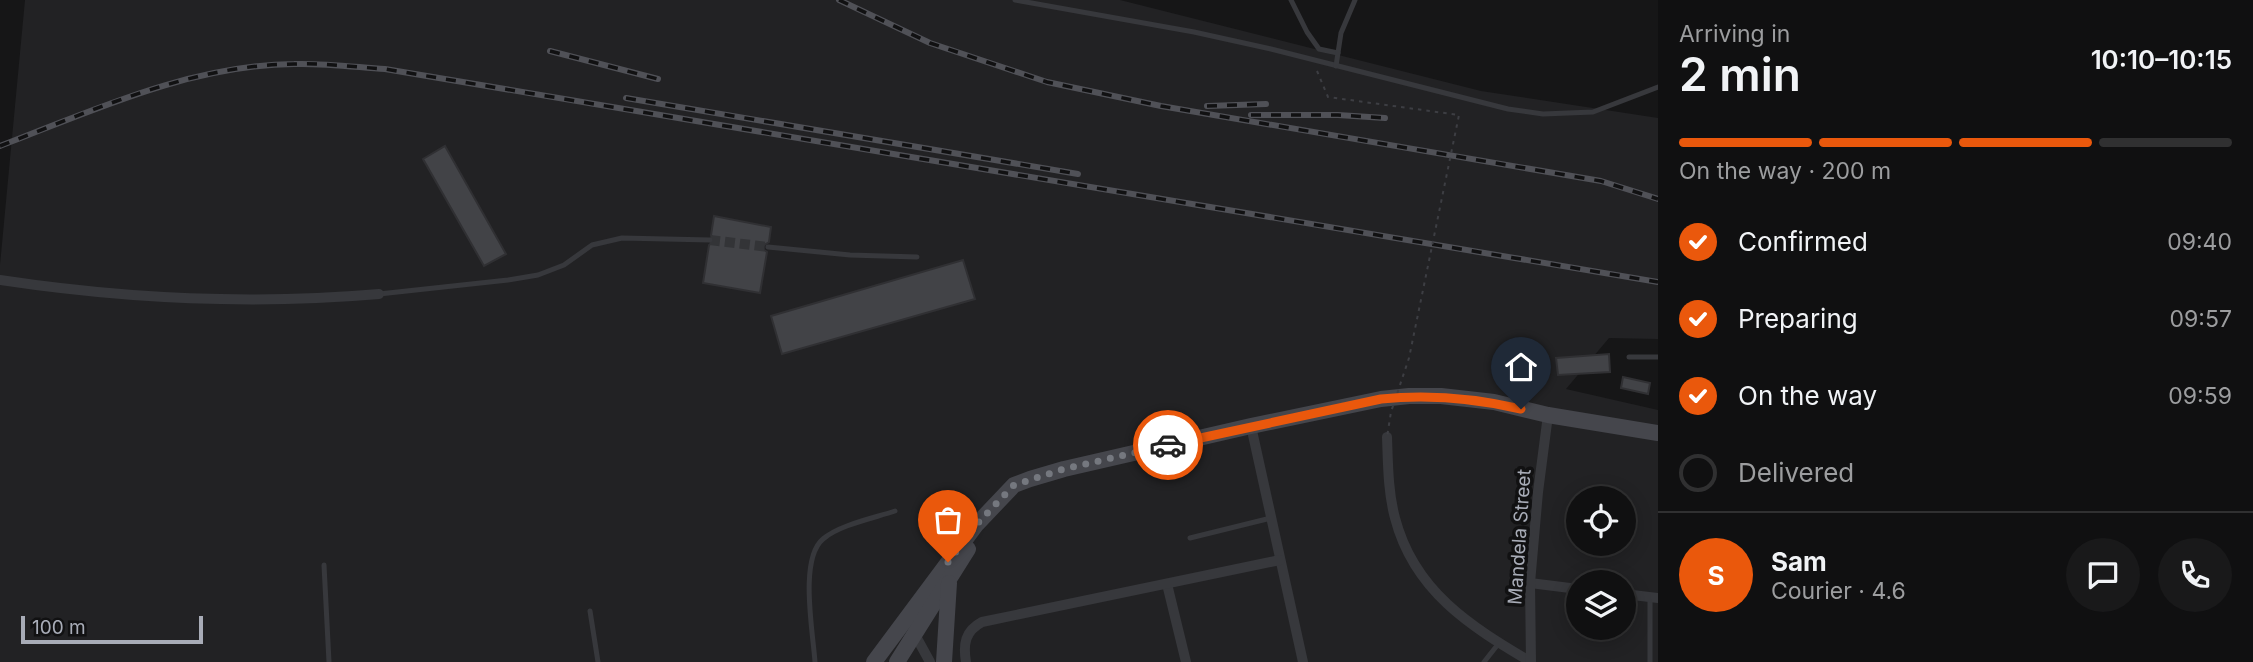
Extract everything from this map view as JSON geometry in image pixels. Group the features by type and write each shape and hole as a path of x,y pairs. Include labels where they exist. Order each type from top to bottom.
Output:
{"main road":[{"path":"874,662 983,518 1014,485 1064,469 1251,426 1381,399 1409,396 1440,396 1494,402 1548,415 1658,433"},
{"path":"897,662 950,581 983,518"},
{"path":"944,662 950,581"}],"street":[{"path":"0,280 73,291 160,298 267,300 379,294"},
{"name":"Mandela Street","path":"1531,662 1530,583 1548,415"},
{"path":"1251,426 1303,662"},
{"path":"1387,437 1394,517 1407,552 1424,580 1455,612 1480,632 1531,662"},
{"path":"966,662 964,650 967,634 982,622 1280,560"},
{"path":"1530,583 1566,588"},
{"path":"1167,584 1186,662"},
{"path":"1636,596 1654,598"},
{"path":"904,621 916,634 930,662"}],"lane":[{"path":"1015,0 1194,32 1508,109 1543,114 1593,112 1658,87"},
{"path":"1291,0 1307,32 1320,49 1338,53"},
{"path":"1336,66 1341,33 1355,0"},
{"path":"379,294 508,281 538,275 564,265 592,244 622,238 710,240"},
{"path":"768,247 850,255 917,257"},
{"path":"1629,357 1658,357"},
{"path":"815,662 808,577 812,553 822,539 838,530 895,511"},
{"path":"1190,538 1271,517"},
{"path":"324,565 330,662"},
{"path":"1650,662 1654,598"},
{"path":"590,611 598,662"},
{"path":"1484,662 1499,643"}],"path":[{"path":"1317,71 1328,97 1459,115 1409,358 1391,412 1387,437"}],"shaded area":[{"path":"25,0 1120,0 1481,91 1658,118 1658,339 1609,338 1566,389 1658,410 1658,662 0,662 0,265"}],"building":[{"path":"445,146 506,254 484,266 423,159"},
{"path":"714,216 771,227 769,242 763,246 767,252 760,293 703,283 709,245 715,241 711,235"},
{"path":"963,260 975,299 782,354 771,316"},
{"path":"1609,354 1610,372 1558,375 1556,358"},
{"path":"1623,377 1650,383 1648,394 1621,388"}],"tunnel":[{"path":"710,240 768,247"}],"railway":[{"path":"839,0 930,43 1047,82 1161,106 1601,181 1658,199"},
{"path":"550,51 658,79"},
{"path":"0,146 107,104 218,72 294,64 385,69 1658,282"},
{"path":"626,98 1078,174"},
{"path":"1207,106 1266,104"},
{"path":"1251,115 1385,118"}],"way so far":[{"path":"948,562 976,525 1014,485 1064,469 1168,445"}],"route":[{"path":"1168,445 1381,399 1409,396 1440,396 1494,402 1521,409"}]}
